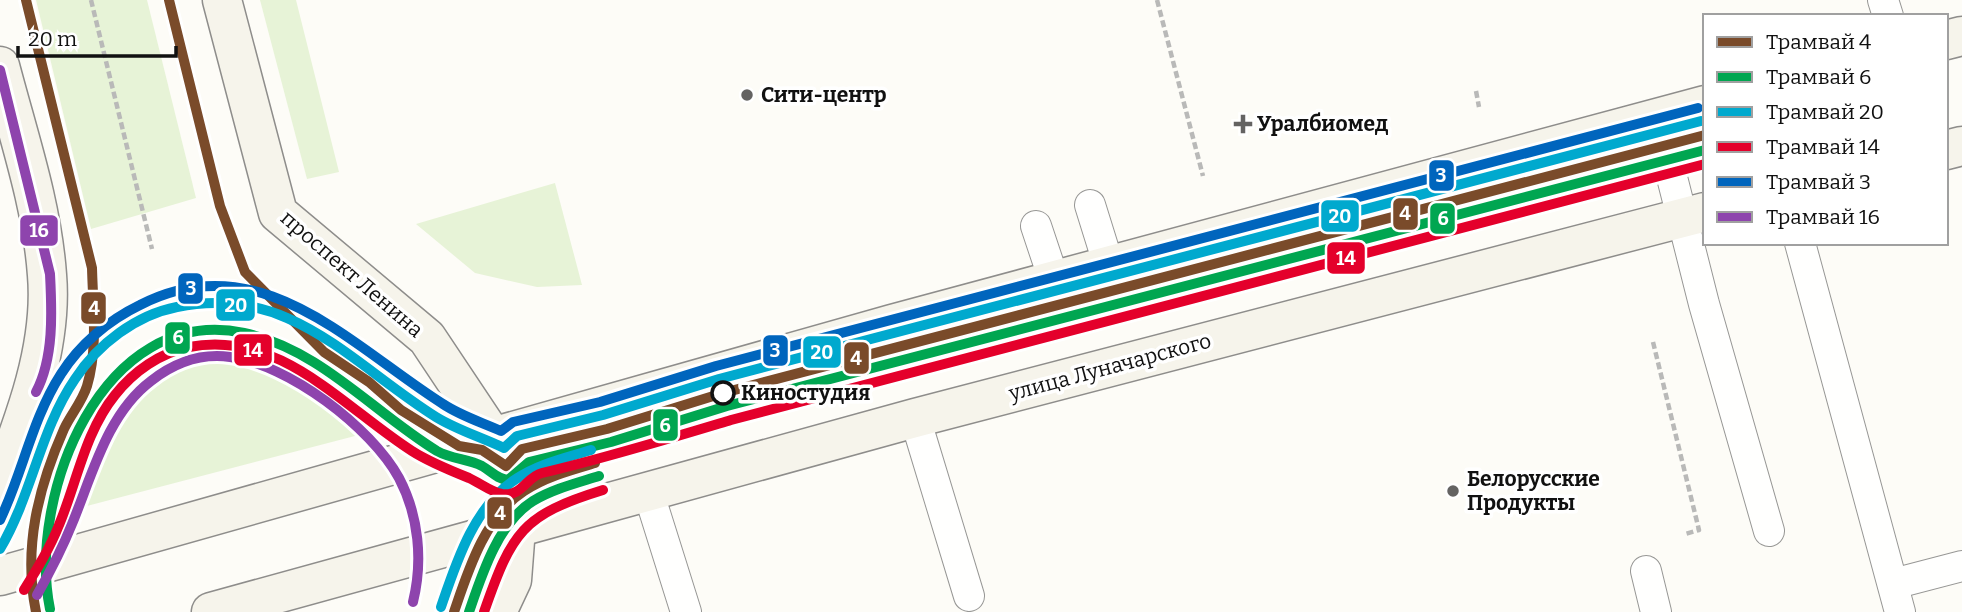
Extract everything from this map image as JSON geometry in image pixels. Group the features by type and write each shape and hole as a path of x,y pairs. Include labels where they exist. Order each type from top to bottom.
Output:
{"main road":[{"name":"проспект Ленина","path":"222,0 278,213 427,338 493,437 506,466 514,497 516,528 512,580 497,612"},
{"path":"0,66 39,214 48,278 43,347 19,434 0,483"},
{"path":"0,576 1054,280 1703,106"},
{"name":"улица Луначарского","path":"211,612 915,418 1693,215"}],"lane":[{"path":"1657,118 1693,215 1769,531"},
{"path":"1090,205 1108,266"},
{"path":"1036,226 1054,280"},
{"path":"1802,245 1897,598 1962,566"},
{"path":"915,418 969,596"},
{"path":"648,491 686,612"},
{"path":"1646,571 1656,612"}],"path":[{"path":"92,0 152,248"},
{"path":"1157,0 1203,176"},
{"path":"1476,92 1479,107"},
{"path":"1653,342 1699,530 1685,534"}],"green space":[{"path":"36,0 147,0 196,198 91,229"},
{"path":"260,0 296,0 339,172 307,179"},
{"path":"555,183 582,285 537,287 475,273 416,224"},
{"path":"239,330 286,343 342,375 382,415 378,430 83,507 71,497 82,456 118,383 164,347 193,335"}],"tram line":[{"name":"4","path":"26,0 92,268 94,313 93,358 87,386 55,451 35,519 31,565 36,612"},
{"name":"4","path":"169,0 220,206 245,272 324,352 369,382 401,410 459,446 482,450 506,466 522,449 607,429 723,393 1703,136"},
{"name":"16","path":"0,70 50,274 49,350 36,392"},
{"name":"3","path":"0,520 42,409 69,363 86,343 117,318 140,305 184,289 225,286 264,294 302,310 338,331 450,408 501,431 513,422 600,402 716,366 1698,108"},
{"name":"20","path":"0,549 20,507 53,419 84,366 107,343 133,324 177,307 217,303 253,307 286,317 346,352 436,417 504,448 517,436 603,415 719,379 1701,121"},
{"name":"6","path":"50,609 46,564 51,514 64,465 85,418 114,378 151,348 194,332 244,333 297,353 345,383 437,451 477,464 508,480 529,462 611,442 727,406 1703,151"},
{"name":"14","path":"24,590 55,534 89,441 105,409 122,386 139,371 158,358 189,347 222,344 252,349 281,360 335,394 419,455 494,491 509,494 542,473 731,420 1703,165"},
{"name":"16","path":"37,595 64,542 103,447 123,411 151,381 169,369 198,358 219,356 253,362 302,385 349,419 386,458 406,493 415,523 418,571 413,602"},
{"name":"20","path":"441,607 468,537 501,490 533,469 591,450"},
{"name":"4","path":"454,612 465,579 488,529 510,502 524,491 558,474 595,463"},
{"name":"6","path":"469,612 493,550 510,522 533,501 599,476"},
{"name":"14","path":"484,612 503,563 524,530 554,508 603,490"}],"place":[{"name":"Сити-центр","path":"747,95"},
{"name":"Уралбиомед","path":"1243,124"},
{"name":"Киностудия","path":"723,393"},
{"name":"Белорусские Продукты","path":"1453,491"}]}
